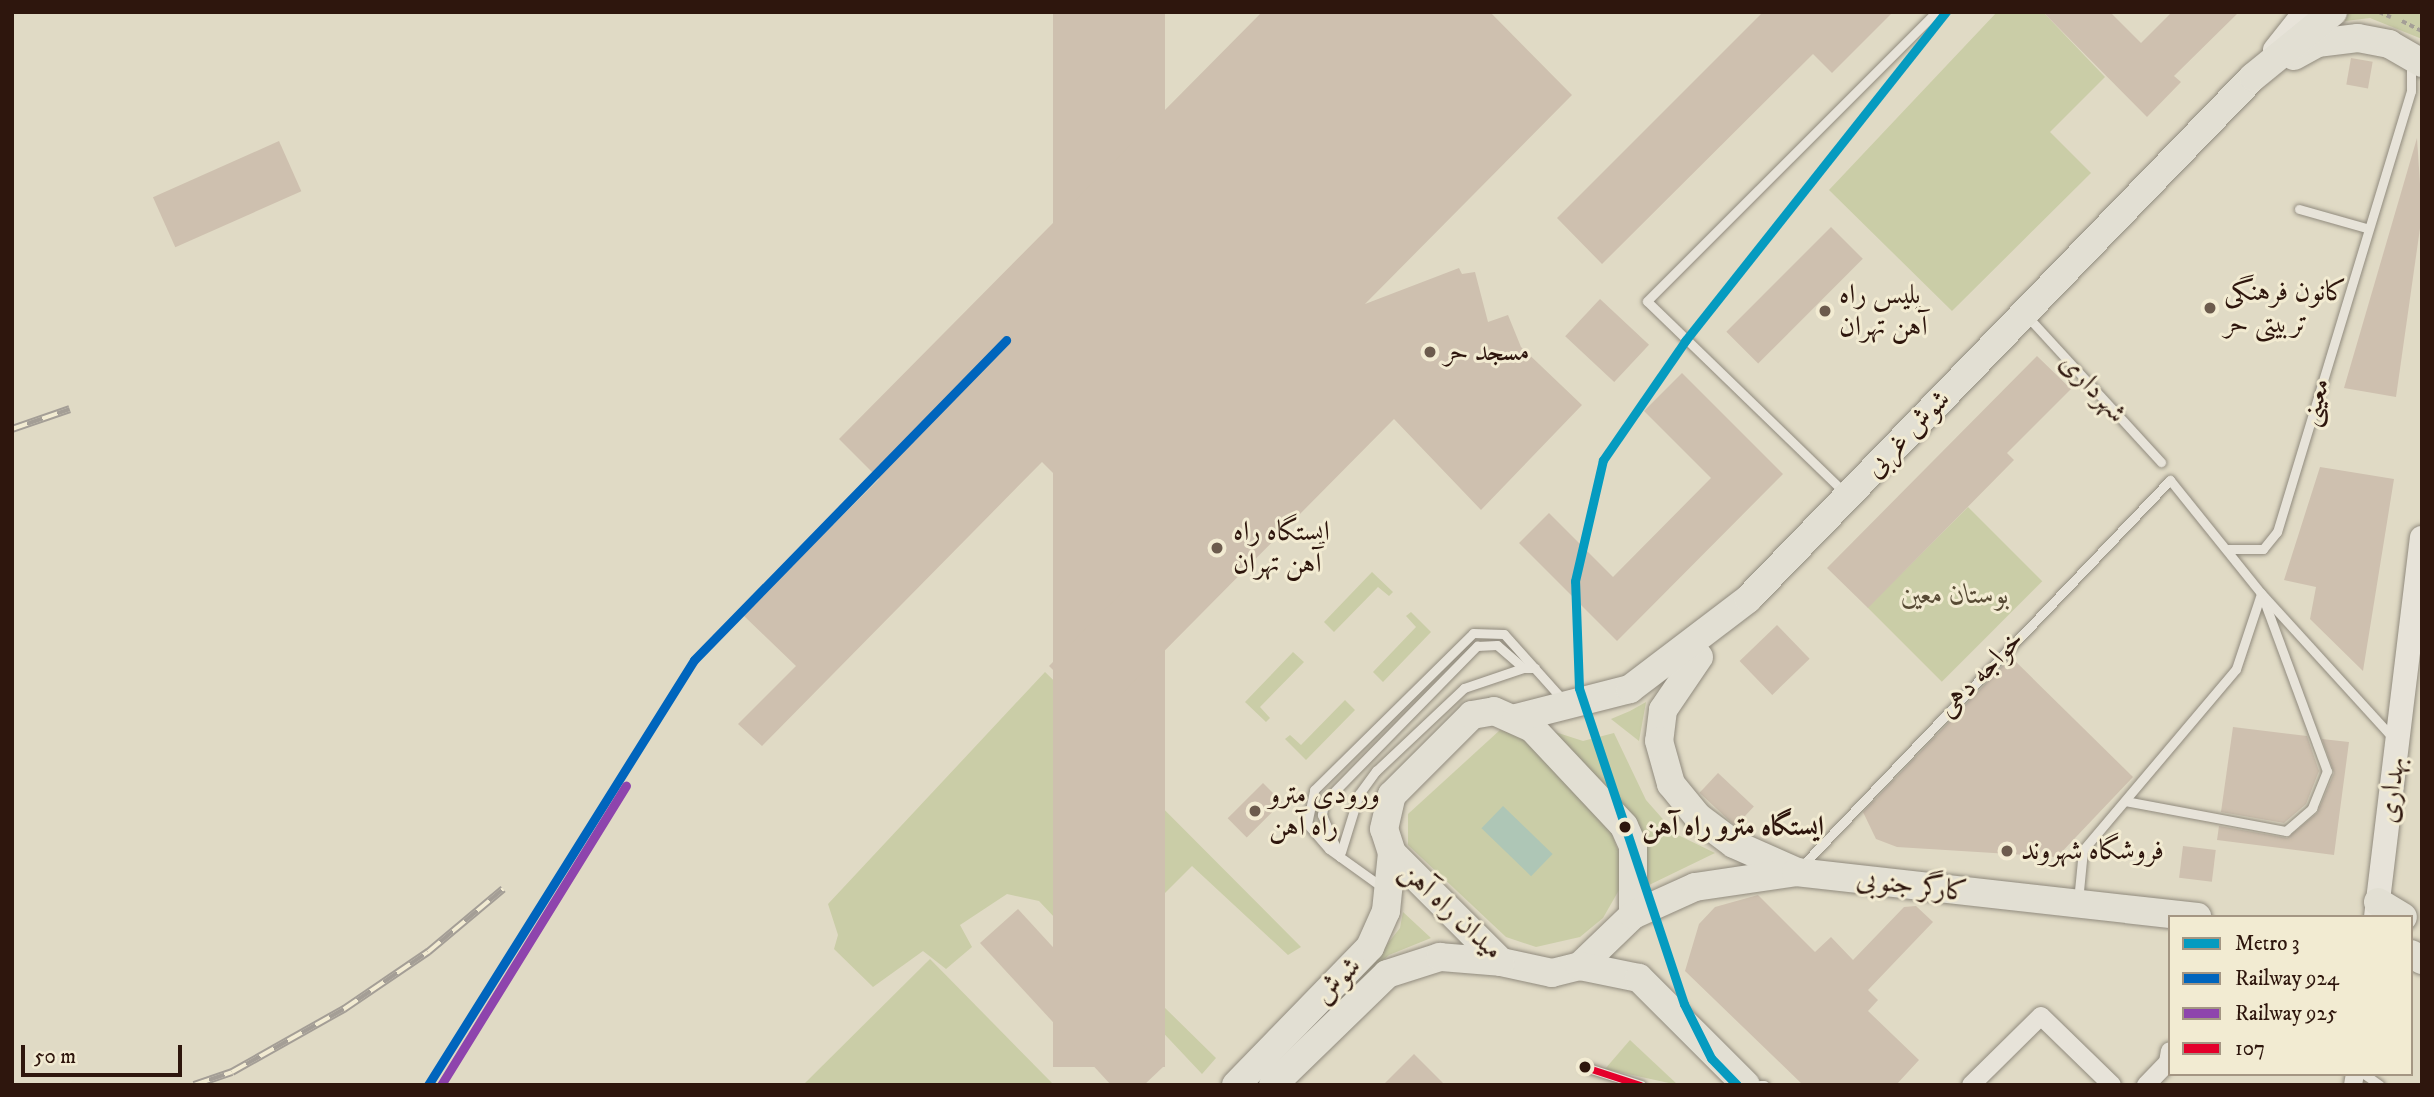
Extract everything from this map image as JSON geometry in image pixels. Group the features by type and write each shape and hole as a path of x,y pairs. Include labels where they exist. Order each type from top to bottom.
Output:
{"main road":[{"path":"2253,77 2333,12"},
{"path":"2253,77 2317,43 2358,38 2416,59"},
{"name":"شوش غربی","path":"1516,718 1569,706 1655,676 1748,599 2253,77"},
{"path":"1748,599 1669,695 1660,728 1663,763 1698,817 1751,854 1796,872"},
{"name":"میدان راه آهن","path":"1516,718 1494,711 1472,715 1392,795 1384,829 1392,853 1501,962 1552,973 1580,966"},
{"path":"1516,718 1624,826 1638,865 1633,915 1580,966"},
{"name":"شوش","path":"1236,1085 1370,947 1390,893 1392,853"},
{"name":"کارگر جنوبی","path":"1633,915 1695,887 1796,872 2077,906 2175,915"},
{"path":"2377,909 2396,915"},
{"name":"شوش","path":"1273,1085 1371,986 1404,965 1440,957 1501,962"},
{"path":"1580,966 1639,978 1746,1085"}],"street":[{"path":"2253,77 2305,12"},
{"name":"بهداری","path":"2377,909 2397,743 2413,687 2422,538"},
{"path":"1971,1085 2041,1016 2112,1085"},
{"path":"2146,1085 2168,1062"}],"lane":[{"path":"1848,496 1647,301 1936,12"},
{"name":"معینی","path":"2226,549 2263,549 2277,532 2367,228 2411,91 2416,59"},
{"path":"2299,209 2367,228"},
{"name":"شهرداری","path":"2024,313 2161,462"},
{"name":"خواجه دهی","path":"1796,872 2170,480 2226,549"},
{"path":"2226,549 2261,593 2397,743"},
{"path":"2077,906 2083,850 2236,669 2261,593"},
{"path":"2125,801 2286,831 2312,808 2327,771 2261,593"},
{"path":"1390,893 1340,857 1307,824 1308,799 1473,633 1497,631 1569,706"},
{"path":"1340,857 1322,815 1333,793 1477,646 1497,645 1523,668"},
{"path":"1340,857 1359,794 1376,771 1464,688 1523,668 1535,668"},
{"path":"1585,1067 1641,1085"}],"green space":[{"path":"1997,12 2043,12 2105,77 2050,132 2091,173 1952,311 1829,190"},
{"path":"2351,12 2422,12 2422,39 2370,18 2337,22"},
{"name":"بوستان معین","path":"1968,507 2042,581 1942,682 1868,607"},
{"path":"1372,572 1393,592 1389,596 1378,587 1334,632 1324,622"},
{"path":"1411,612 1431,632 1383,682 1373,672 1416,627 1406,616"},
{"path":"1293,652 1304,662 1260,707 1270,718 1266,722 1245,702"},
{"path":"1045,672 1104,729 1094,739 1301,947 1288,955 1192,866 1107,951 1216,1058 1202,1074 1039,901 1007,894 960,925 972,947 946,969 923,951 873,987 834,949 838,935 828,904"},
{"path":"1345,700 1355,710 1306,760 1285,739 1290,735 1301,745"},
{"path":"1646,702 1639,741 1611,719"},
{"path":"1500,730 1518,734 1607,821 1621,858 1619,890 1603,918 1580,937 1536,947 1506,937 1408,845 1408,814"},
{"path":"1552,731 1583,741 1614,733 1646,800 1676,834 1715,853 1647,886 1637,835"},
{"path":"1403,912 1431,938 1389,955 1355,985 1400,928"},
{"path":"930,959 1054,1085 803,1085"},
{"path":"1630,1040 1678,1085 1605,1069"}],"shaded area":[{"path":"1503,806 1553,854 1531,876 1481,828"}],"building":[{"path":"1053,12 1165,12 1165,1067 1053,1067"},
{"path":"1262,12 1490,12 1572,95 1365,304 1459,268 1462,274 1475,272 1488,322 1508,315 1521,347 1582,405 1481,510 1394,419 1100,716 1049,666 1147,567 1042,462 762,746 738,724 796,666 743,615 879,479 839,439"},
{"path":"1763,12 1893,12 1832,73 1813,54 1602,264 1557,218"},
{"path":"2043,12 2110,12 2141,43 2172,12 2239,12 2174,76 2181,82 2147,117"},
{"path":"2351,58 2373,62 2368,88 2346,85"},
{"path":"2417,138 2422,214 2396,397 2344,388"},
{"path":"279,141 301,191 175,247 153,197"},
{"path":"1831,227 1863,259 1758,363 1726,332"},
{"path":"1600,299 1649,345 1614,382 1565,336"},
{"path":"2037,356 2071,389 2007,453 2014,460 1868,608 1827,568"},
{"path":"1682,373 1783,474 1617,641 1519,543 1549,513 1613,577 1711,478 1644,411"},
{"path":"2320,467 2394,479 2363,671 2310,619 2316,587 2284,580"},
{"path":"1777,625 1810,659 1772,695 1740,661"},
{"path":"2011,657 2133,777 2057,857 1897,847 1876,839 1863,812"},
{"path":"2233,727 2307,736 2319,771 2306,804 2284,823 2221,812"},
{"path":"2322,739 2349,742 2334,855 2217,840 2219,826 2287,838 2317,813 2334,773"},
{"path":"1718,773 1754,806 1735,826 1700,793"},
{"name":"ورودی مترو راه آهن","path":"1263,783 1282,802 1247,837 1228,818"},
{"path":"2183,846 2216,850 2212,882 2179,878"},
{"path":"1758,895 1815,952 1831,937 1853,960 1904,907 1916,906 1933,922 1868,990 1878,1000 1868,1011 1919,1060 1896,1085 1803,1085 1685,971 1699,924 1715,907"},
{"path":"1018,909 1163,1067 1144,1085 1111,1085 980,943"},
{"path":"1414,1054 1445,1085 1383,1085"}],"railway":[{"path":"12,429 70,409"},
{"path":"194,1085 232,1072 344,1009 428,952 503,889"}],"metro line":[{"name":"3","path":"1737,1085 1711,1058 1684,1004 1579,688 1575,581 1603,460 1685,341 1946,12"}],"rail line":[{"name":"924","path":"428,1085 694,660 1006,340"},
{"name":"925","path":"441,1085 626,786"}],"transit line":[{"name":"107","path":"1585,1067 1640,1085"}],"place":[{"name":"کانون فرهنگی تربیتی حر","path":"2210,308"},
{"name":"پلیس راه آهن تهران","path":"1825,311"},
{"name":"مسجد حر","path":"1430,352"},
{"name":"ایستگاه راه آهن تهران","path":"1217,548"},
{"name":"ورودی مترو راه آهن","path":"1255,811"},
{"name":"ایستگاه مترو راه آهن","path":"1625,827"},
{"name":"فروشگاه شهروند","path":"2007,851"}]}
